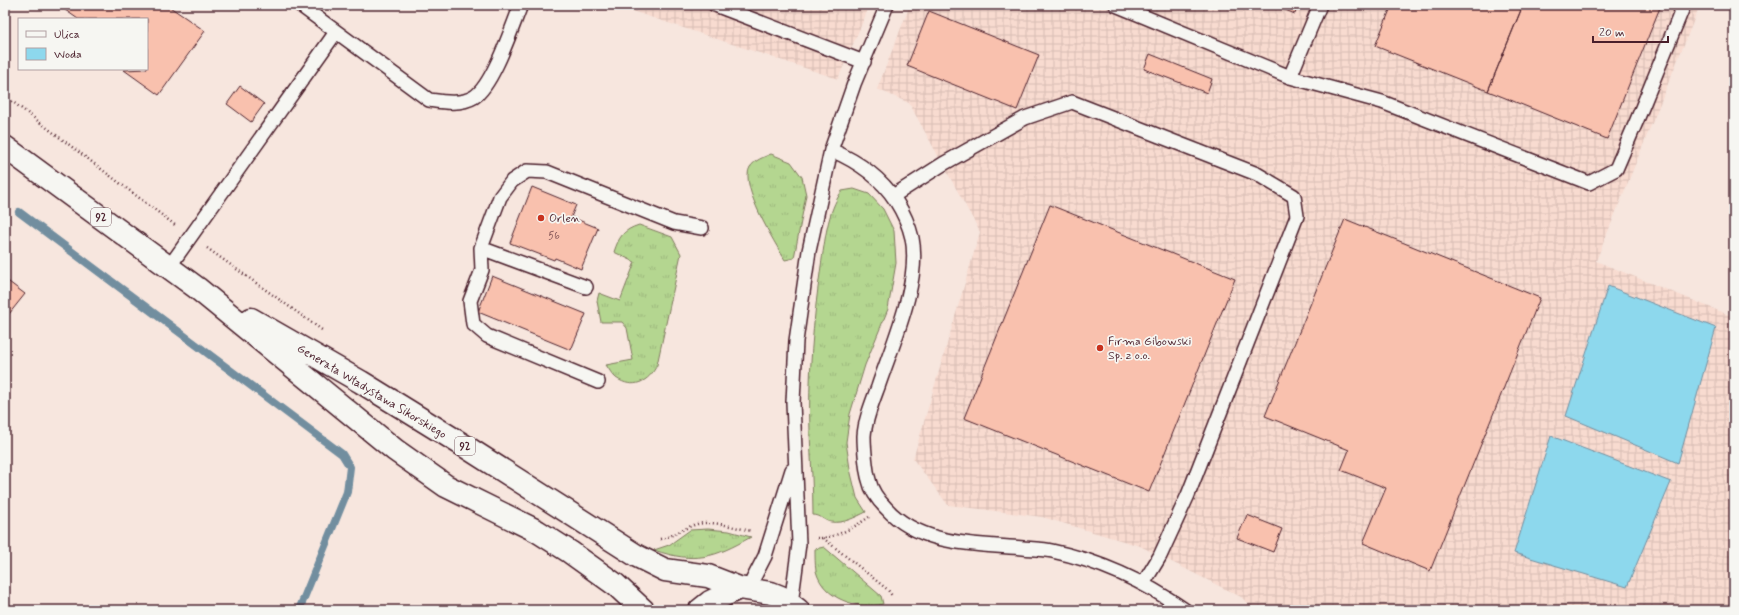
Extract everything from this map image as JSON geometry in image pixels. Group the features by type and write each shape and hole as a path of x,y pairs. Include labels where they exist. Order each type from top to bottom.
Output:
{"main road":[{"name":"Generała Władysława Sikorskiego","path":"5,147 197,288 327,396 396,450 446,486 537,531 570,552 616,585 643,610"},
{"name":"Generała Władysława Sikorskiego","path":"197,288 361,382 637,556 665,570 708,576 743,588 771,592 794,607"},
{"path":"700,610 716,598 743,588"}],"lane":[{"path":"300,5 429,100 452,104 474,97 485,84 494,69 521,5"},
{"path":"715,5 864,62"},
{"path":"794,607 799,544 793,402 796,341 809,251 831,150 887,5"},
{"path":"1116,5 1290,77 1382,102 1589,183 1616,169 1684,5"},
{"path":"1290,77 1320,5"},
{"path":"170,268 336,32"},
{"path":"893,196 943,164 1025,118 1072,102 1257,174 1294,196 1297,216 1188,494 1160,556 1143,584"},
{"path":"831,150 858,163 879,180 893,196 904,213 912,238 913,261 906,302 868,415 864,437 869,481 880,502 895,519 918,532 945,540 1051,550 1102,566 1152,588 1185,610"},
{"path":"598,382 487,336 473,324 470,301 482,270 481,248 500,197 512,181 527,171 547,172 674,223 702,228"},
{"path":"481,248 586,287"},
{"path":"743,588 765,556 795,461"}],"path":[{"path":"5,96 191,237 327,334"},
{"path":"813,537 823,538 860,523 884,506"},
{"path":"654,540 667,538 696,524 713,524 758,532"},
{"path":"823,538 888,590 893,597"}],"shaded area":[{"path":"614,5 870,5 838,79"},
{"path":"910,5 1700,5 1596,261 1734,317 1734,610 1255,610 1241,597 1140,546 1042,517 948,505 913,459 980,232 909,103 877,89"}],"green space":[{"path":"771,154 791,162 802,177 806,195 794,258 785,260 760,214 749,187 748,175 750,167 757,161"},
{"path":"854,189 869,194 883,209 894,231 896,263 888,309 865,365 850,414 846,442 850,469 857,498 866,512 849,520 836,522 813,515 810,433 810,370 816,308 827,227 833,208 842,191"},
{"path":"639,225 672,237 681,254 657,365 650,376 645,380 634,384 622,382 616,378 606,365 633,360 627,328 622,322 601,322 597,301 599,293 620,301 635,262 614,252 622,235 629,229"},
{"path":"708,529 729,531 751,537 726,550 704,557 681,557 654,550 669,545 690,530"},
{"path":"824,547 881,596 883,604 853,604 834,595 826,589 820,581 815,563 815,549"}],"water":[{"path":"1608,286 1716,328 1678,463 1566,416"},
{"path":"1551,436 1671,482 1627,587 1514,553"}],"building":[{"path":"58,5 152,5 156,8 157,5 167,5 205,31 159,95 124,70 148,70 148,18 77,18"},
{"path":"1273,5 1298,5 1295,14"},
{"path":"1392,5 1523,5 1488,91 1375,46"},
{"path":"1523,5 1661,5 1607,139 1488,91"},
{"path":"929,11 1039,55 1017,110 907,66"},
{"path":"1150,54 1212,79 1207,93 1144,69"},
{"path":"240,86 264,104 251,122 227,104"},
{"path":"532,187 576,205 571,217 598,228 581,269 555,258 554,260 510,243"},
{"name":"Firma Gibowski Sp. z o.o.","path":"1050,205 1235,279 1149,492 964,418"},
{"path":"1345,219 1540,298 1430,571 1363,543 1386,488 1341,470 1349,450 1265,416"},
{"path":"492,276 586,314 571,350 478,312"},
{"path":"5,279 25,294 5,319"},
{"path":"1247,515 1282,529 1273,552 1237,538"}],"waterway":[{"path":"19,212 342,454 350,467 347,492 299,610"}],"place":[{"name":"Orlen","path":"541,218"},
{"name":"Firma Gibowski Sp. z o.o.","path":"1100,348"}]}
